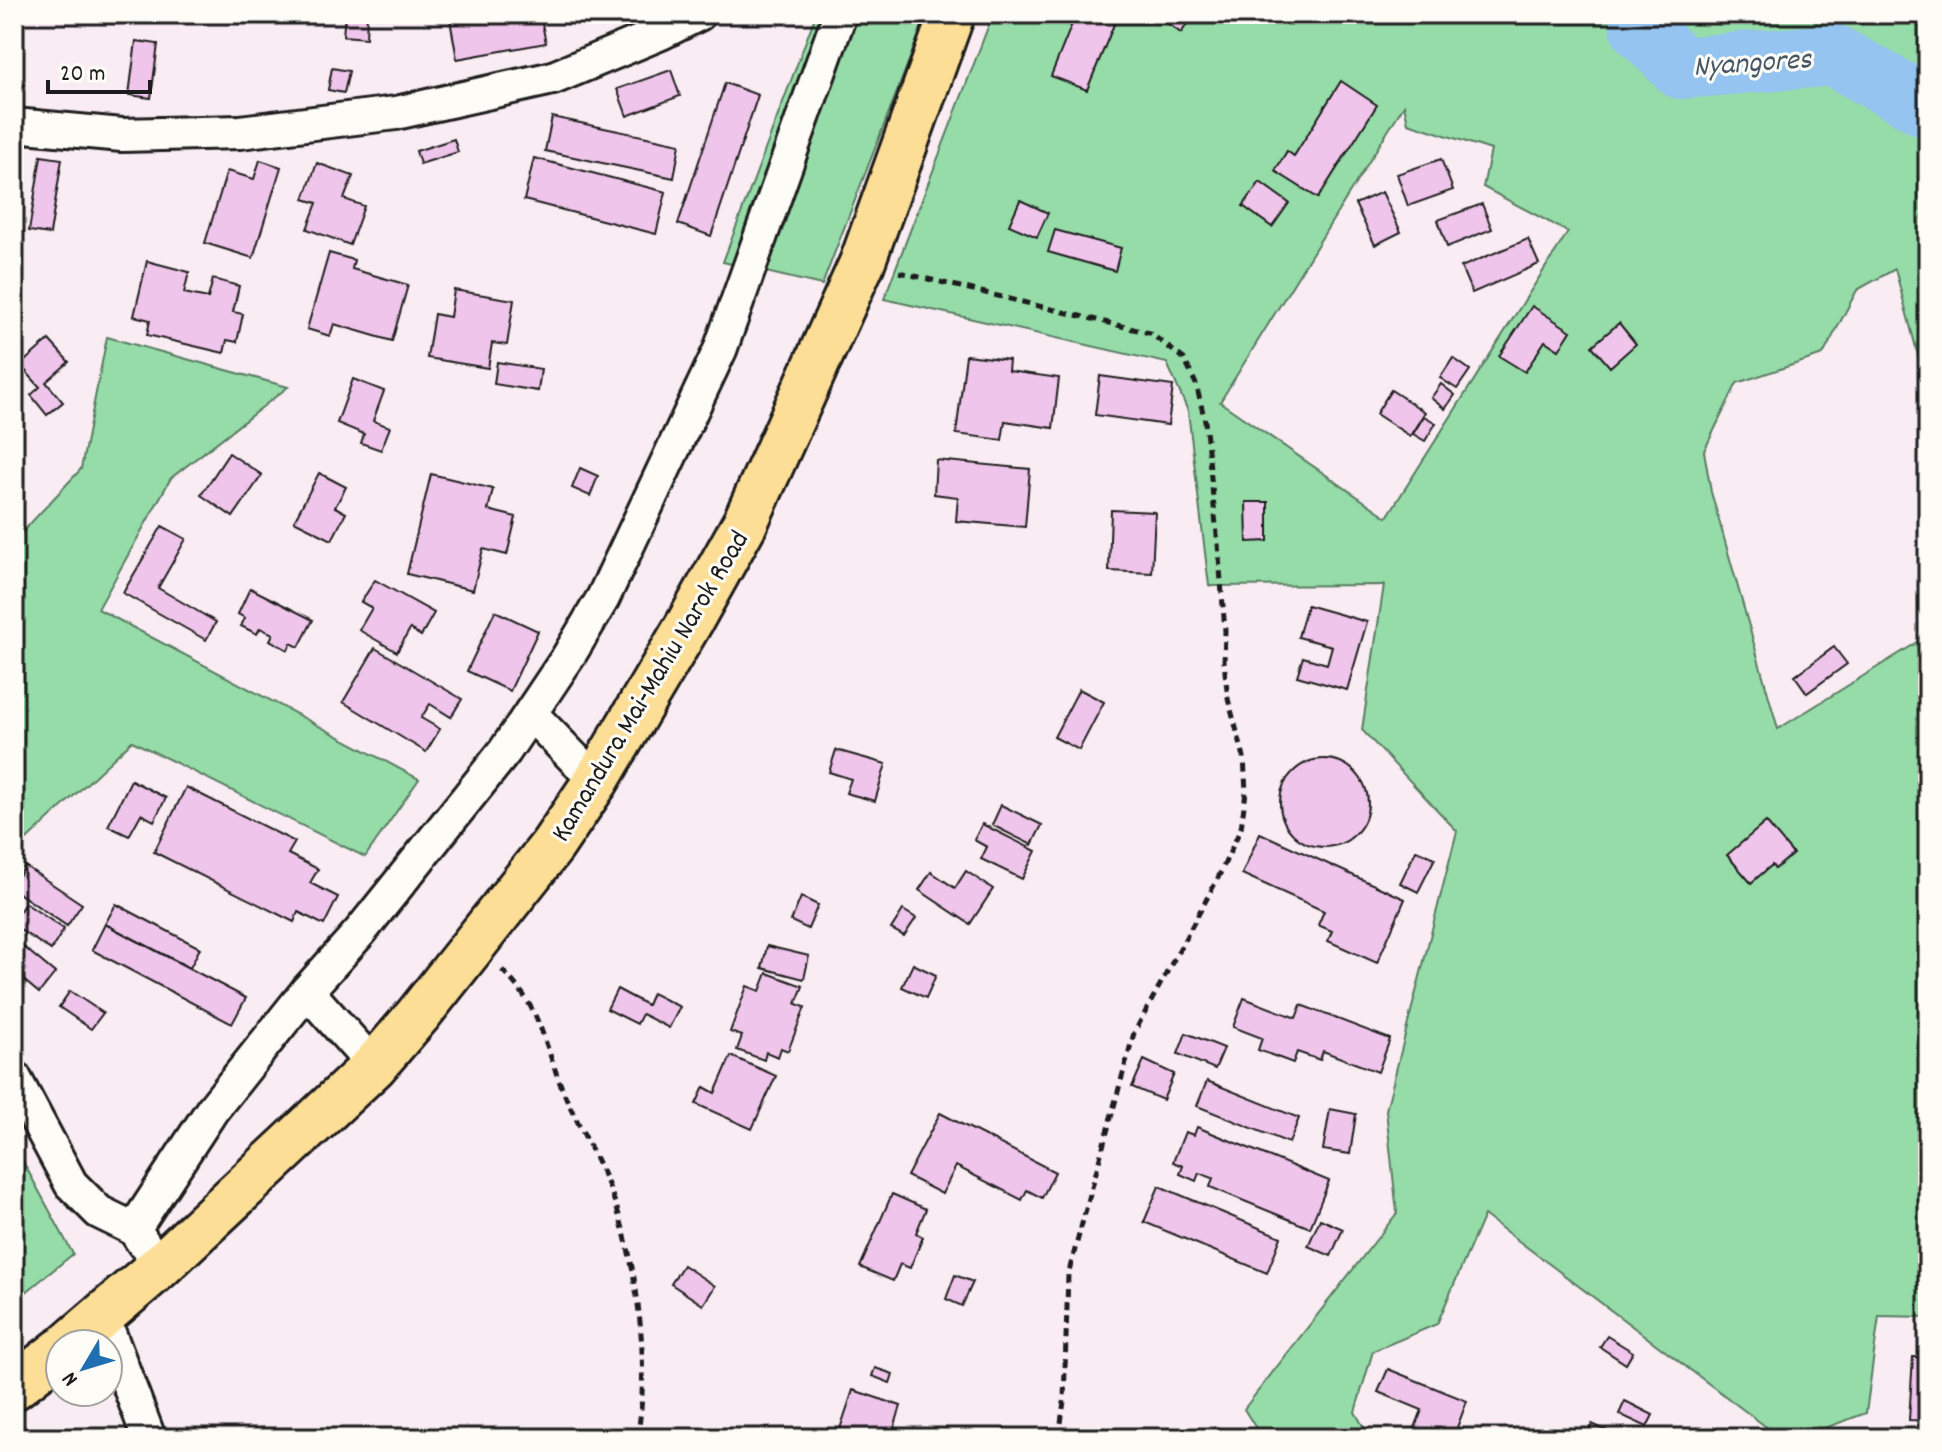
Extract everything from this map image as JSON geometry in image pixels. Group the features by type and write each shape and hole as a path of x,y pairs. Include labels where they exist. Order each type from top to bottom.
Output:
{"highway":[{"name":"Kamandura Mai-Mahiu Narok Road","path":"89,1328 374,1066 552,846 596,781 745,523 862,263 952,14"},
{"path":"14,1387 44,1364"}],"street":[{"path":"14,125 122,135 240,132 396,113 553,78 699,14"},
{"path":"134,1229 212,1110 505,751 603,598 720,350 840,14"},
{"path":"531,714 596,781"},
{"path":"307,991 374,1066"},
{"path":"14,1077 71,1184 99,1212 134,1229 159,1267"},
{"path":"103,1317 149,1438"}],"path":[{"path":"862,263 1150,333 1184,359 1196,384 1205,421 1218,544 1228,699 1244,757 1246,792 1241,828 1218,878 1134,1033 1068,1275 1064,1401 1059,1438"},
{"path":"473,945 500,967 523,995 547,1046 562,1088 610,1189 628,1249 642,1348 641,1418 637,1438"}],"green space":[{"path":"816,14 927,14 822,285 723,262"},
{"path":"993,14 1928,14 1928,393 1895,269 1857,290 1823,355 1737,383 1704,451 1711,492 1778,729 1913,645 1928,632 1928,1317 1879,1316 1866,1413 1798,1438 1781,1438 1484,1215 1437,1324 1373,1351 1355,1412 1370,1438 1262,1438 1244,1409 1397,1213 1386,1110 1457,831 1362,730 1384,585 1209,586 1188,411 1167,363 884,299","holes":["1404,105 1408,123 1491,150 1483,187 1568,232 1387,517 1220,402"]},
{"path":"107,337 288,387 171,478 98,609 419,779 365,857 132,741 14,852 14,541 81,469"},
{"path":"14,1145 73,1254 14,1302"}],"building":[{"path":"345,14 367,14 366,38 343,36"},
{"path":"449,14 540,14 546,43 457,59"},
{"path":"1076,14 1110,14 1117,17 1087,90 1051,76"},
{"path":"1162,14 1194,14 1181,33 1160,18"},
{"path":"136,41 158,44 151,98 129,95"},
{"path":"332,68 349,71 344,93 328,90"},
{"path":"671,70 680,96 627,116 617,89"},
{"path":"1341,81 1377,105 1318,198 1275,171 1287,151 1294,156"},
{"path":"725,83 758,95 711,236 678,224"},
{"path":"552,117 680,144 674,178 545,151"},
{"path":"454,139 458,152 420,164 416,151"},
{"path":"41,156 62,159 50,234 29,231"},
{"path":"534,158 666,192 656,234 524,200"},
{"path":"1441,159 1453,190 1408,206 1397,174"},
{"path":"260,160 281,167 253,258 205,243 227,171 254,179"},
{"path":"317,163 353,176 344,199 364,206 350,245 307,229 317,203 304,199"},
{"path":"1260,182 1289,203 1272,227 1243,206"},
{"path":"1382,192 1401,232 1375,245 1355,204"},
{"path":"1020,200 1048,213 1037,237 1009,225"},
{"path":"1482,204 1492,229 1447,247 1438,220"},
{"path":"1055,230 1121,248 1115,271 1048,252"},
{"path":"1528,239 1539,264 1472,293 1461,267"},
{"path":"329,253 354,260 352,269 408,285 392,341 334,324 330,336 307,329"},
{"path":"147,261 189,272 184,293 208,298 213,279 239,286 233,312 243,314 237,342 227,340 224,353 147,335 150,320 134,316"},
{"path":"14,272 21,272 17,308 14,308"},
{"path":"454,290 514,300 507,345 492,343 488,368 427,358 434,314 450,317"},
{"path":"1532,306 1571,331 1559,350 1545,341 1525,372 1499,356"},
{"path":"1619,323 1636,344 1610,367 1592,346"},
{"path":"49,340 69,362 46,382 63,402 47,415 31,395 40,387 20,365"},
{"path":"966,355 1009,360 1008,371 1059,378 1053,428 1005,421 1002,440 956,434"},
{"path":"1453,358 1470,370 1457,389 1440,378"},
{"path":"497,362 541,369 538,391 494,384"},
{"path":"1100,376 1173,386 1168,425 1095,415"},
{"path":"353,379 384,391 373,421 390,427 381,450 361,443 364,434 337,423"},
{"path":"1441,384 1455,395 1445,409 1431,398"},
{"path":"1391,390 1425,412 1410,436 1376,414"},
{"path":"1424,416 1436,423 1425,441 1413,434"},
{"path":"229,453 262,475 233,517 201,495"},
{"path":"936,460 1030,469 1025,527 956,521 958,497 934,494"},
{"path":"580,468 598,476 590,496 572,488"},
{"path":"14,469 17,469 19,493 14,493"},
{"path":"319,473 346,487 335,507 346,513 332,540 294,521"},
{"path":"431,474 493,489 488,510 516,517 507,555 483,549 473,590 407,574"},
{"path":"1246,502 1268,502 1268,541 1247,542"},
{"path":"1111,510 1155,512 1152,573 1109,571"},
{"path":"162,526 186,539 158,588 216,622 206,640 123,593"},
{"path":"375,580 434,613 421,636 410,629 397,652 359,630 372,608 361,602"},
{"path":"250,588 313,620 299,647 291,643 288,650 270,640 273,634 260,628 257,634 241,626 245,618 238,614"},
{"path":"1307,605 1367,622 1347,690 1297,676 1303,657 1327,664 1332,646 1298,637"},
{"path":"495,611 538,631 510,691 467,671"},
{"path":"1834,647 1847,664 1807,693 1795,676"},
{"path":"375,648 462,699 451,717 430,704 421,718 440,729 426,752 343,702"},
{"path":"1079,689 1104,702 1079,750 1054,737"},
{"path":"836,750 886,764 875,801 846,793 851,779 829,772"},
{"path":"1324,759 1341,763 1355,772 1364,786 1368,803 1364,820 1355,834 1341,843 1324,847 1307,843 1293,834 1284,820 1280,803 1284,786 1293,772 1307,763"},
{"path":"131,780 166,798 154,821 141,814 129,836 108,826"},
{"path":"186,787 295,842 288,854 318,869 310,883 338,897 324,925 298,912 294,922 154,852"},
{"path":"1001,805 1042,825 1032,845 992,825"},
{"path":"1766,822 1793,854 1775,869 1772,865 1751,883 1727,855"},
{"path":"982,824 1036,851 1022,879 981,859 987,847 974,840"},
{"path":"1260,833 1405,899 1377,963 1328,941 1332,931 1318,925 1324,911 1242,874"},
{"path":"1416,850 1435,858 1418,892 1400,883"},
{"path":"25,866 82,904 67,926 14,890 14,884"},
{"path":"966,871 993,889 970,924 919,890 931,872 955,888"},
{"path":"801,897 818,905 808,929 791,921"},
{"path":"25,903 64,929 51,950 14,926 14,920"},
{"path":"116,904 200,948 190,968 105,924"},
{"path":"903,910 916,918 904,936 891,929"},
{"path":"105,924 246,998 232,1024 92,950"},
{"path":"14,939 55,973 39,993 14,972"},
{"path":"767,946 809,956 804,979 762,968"},
{"path":"913,964 936,975 926,998 902,987"},
{"path":"767,973 803,986 796,1004 805,1007 788,1051 781,1048 778,1057 766,1052 764,1060 737,1050 742,1036 730,1032 747,986 760,991"},
{"path":"617,989 647,1005 652,993 680,1007 669,1028 642,1014 637,1024 607,1009"},
{"path":"70,991 103,1013 91,1029 59,1007"},
{"path":"1244,998 1296,1018 1301,1005 1390,1039 1378,1072 1323,1051 1320,1060 1297,1052 1293,1063 1258,1050 1262,1038 1233,1027"},
{"path":"1186,1033 1224,1048 1215,1069 1178,1054"},
{"path":"731,1056 776,1076 752,1129 696,1104 704,1087 715,1093"},
{"path":"1144,1060 1174,1074 1163,1100 1132,1087"},
{"path":"1207,1081 1299,1118 1289,1143 1197,1106"},
{"path":"1330,1109 1356,1114 1350,1154 1323,1150"},
{"path":"940,1113 1055,1172 1042,1198 1027,1190 1022,1200 956,1166 942,1194 907,1176"},
{"path":"1197,1127 1329,1181 1310,1228 1210,1187 1213,1178 1199,1173 1196,1181 1180,1174 1183,1166 1173,1162 1185,1132 1194,1135"},
{"path":"1159,1186 1281,1237 1267,1273 1144,1222"},
{"path":"892,1194 926,1209 916,1233 923,1237 910,1268 900,1264 893,1281 860,1267"},
{"path":"1320,1219 1343,1229 1331,1256 1308,1246"},
{"path":"683,1265 715,1286 703,1305 671,1284"},
{"path":"955,1275 973,1282 962,1306 946,1299"},
{"path":"1607,1336 1633,1352 1626,1364 1600,1347"},
{"path":"1913,1357 1928,1358 1928,1421 1909,1420"},
{"path":"875,1368 893,1374 890,1383 872,1376"},
{"path":"1388,1369 1467,1401 1453,1438 1411,1438 1422,1410 1378,1392"},
{"path":"853,1390 901,1406 891,1438 837,1438"},
{"path":"1625,1401 1653,1415 1647,1427 1619,1414"},
{"path":"1592,1424 1612,1433 1610,1438 1586,1438"}],"waterway":[{"name":"Nyangores","path":"1642,14 1641,28 1681,68 1833,55 1928,107"}]}
